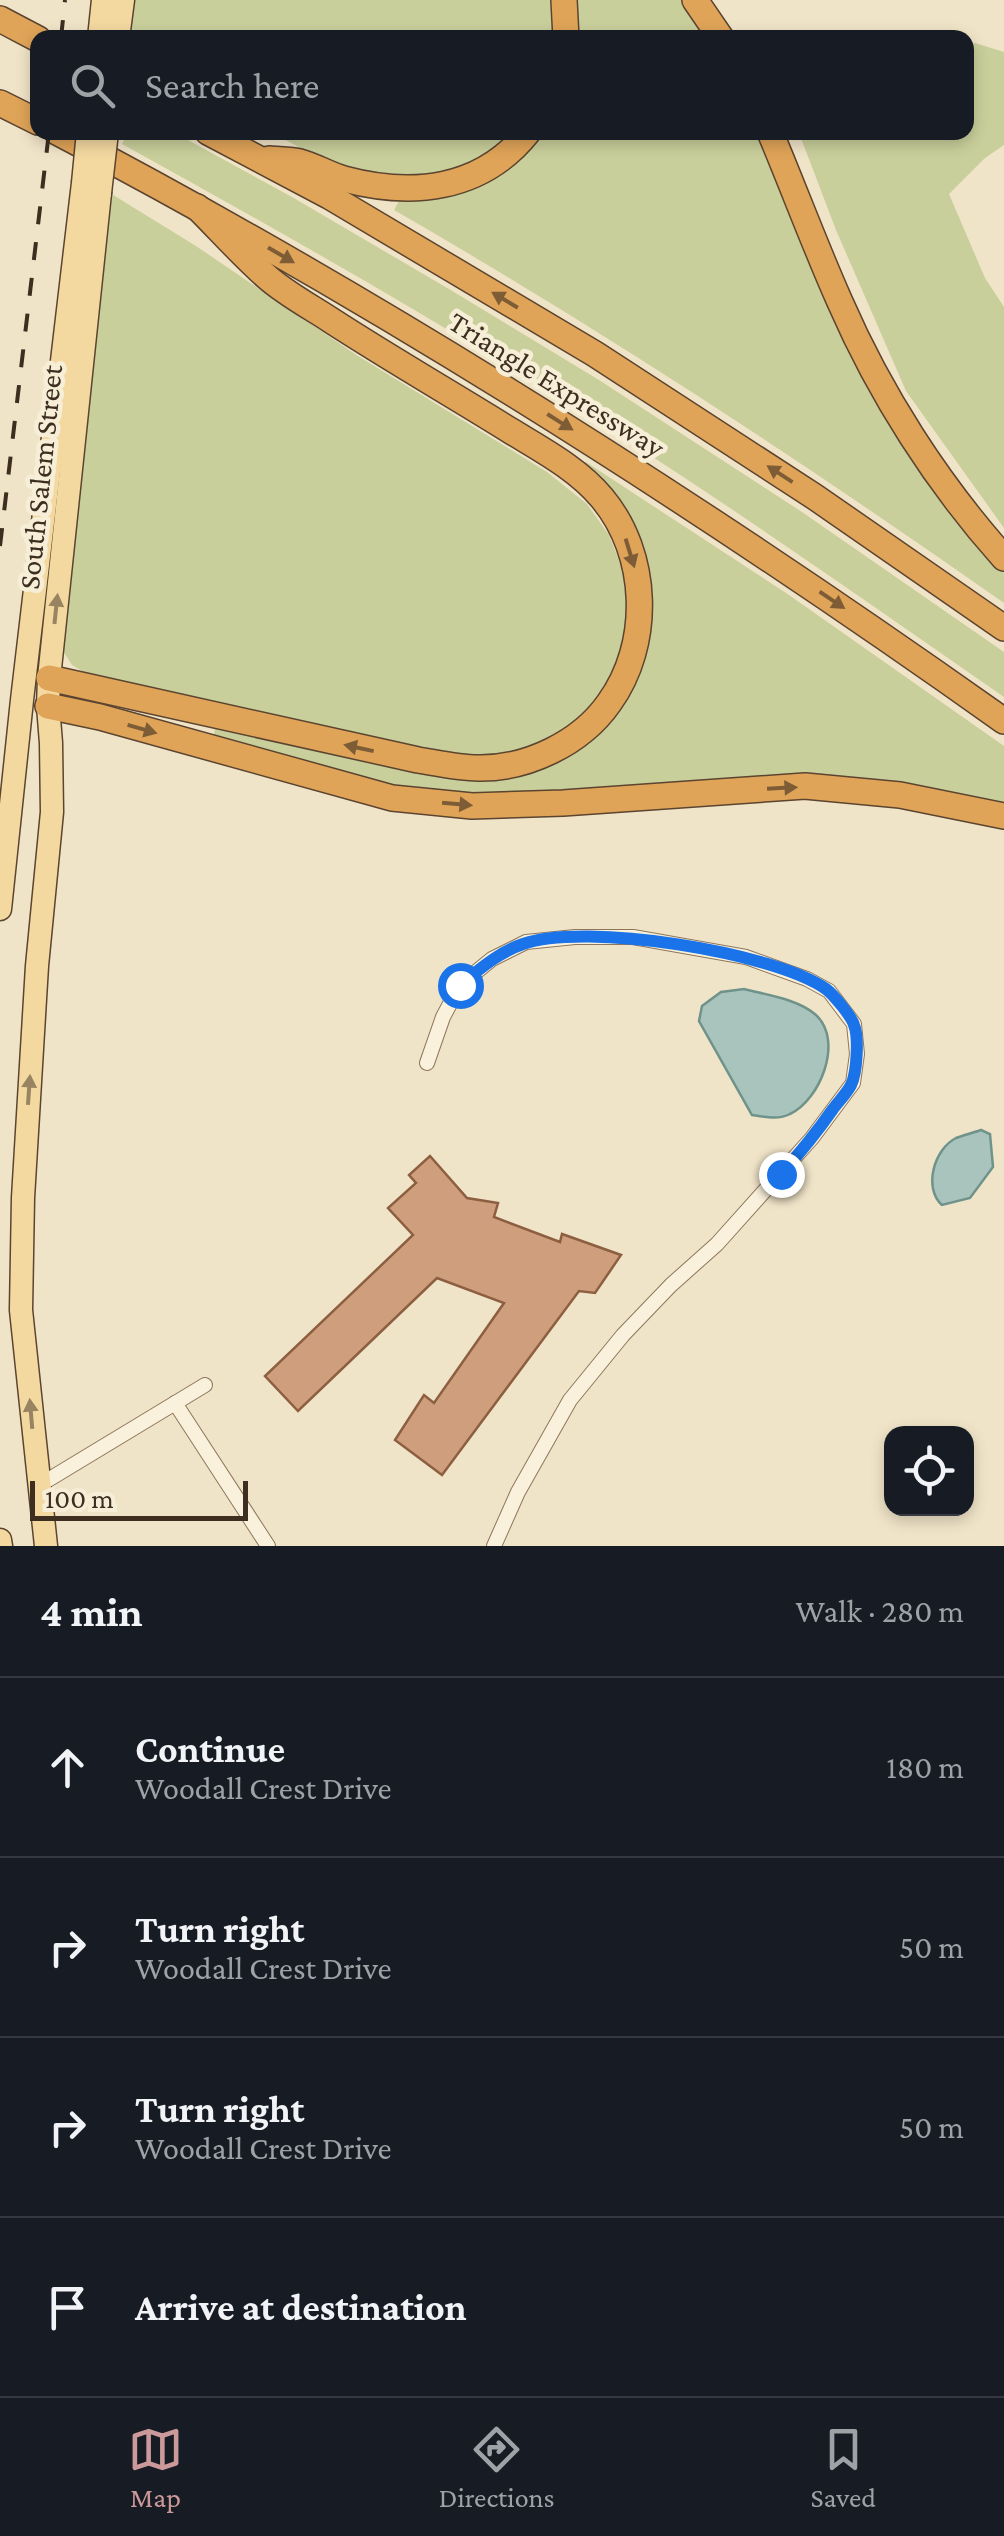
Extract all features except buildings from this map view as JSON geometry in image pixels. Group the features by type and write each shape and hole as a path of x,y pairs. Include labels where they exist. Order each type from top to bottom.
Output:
{"highway":[{"path":"564,0 566,30"},
{"path":"695,0 715,30"},
{"path":"0,19 30,35"},
{"path":"0,102 30,118"},
{"name":"Triangle Expressway","path":"72,140 374,309 684,501 1004,721"},
{"name":"Triangle Expressway","path":"222,140 329,196 595,354 815,496 1004,628"},
{"path":"253,157 300,162 338,178 401,190 432,188 461,180 494,163 519,140"},
{"path":"773,140 840,304 869,360 941,479 1004,558"},
{"path":"37,676 418,760 478,768 527,760 574,737 610,702 634,654 640,624 638,585 631,551 602,497 548,454 269,279 196,207"},
{"path":"48,706 392,798 472,806 563,804 805,786 900,795 1004,816"}],"main road":[{"path":"103,0 105,30"},
{"path":"108,30 123,0"},
{"name":"South Salem Street","path":"0,909 22,700 37,676 91,188 88,140"},
{"name":"South Salem Street","path":"91,188 105,140"},
{"name":"South Salem Street","path":"37,676 48,706 52,812 37,966 22,1198 21,1310 46,1546"},
{"path":"22,700 48,706"}],"street":[{"path":"427,1063 443,1017 460,985 492,959 526,942 574,937 633,937 746,957 829,990 854,1024 857,1054 852,1083 812,1138 716,1244 624,1335 570,1400 518,1492 494,1546"},
{"path":"38,1486 205,1384"},
{"path":"175,1403 268,1546"}],"green space":[{"path":"133,0 557,0 559,30 130,30"},
{"path":"574,0 685,0 707,30 576,30"},
{"path":"974,43 1004,52 1004,145 949,194 985,278 1004,307 1004,528 906,391 802,140 974,140"},
{"path":"124,140 188,140 292,197 599,380 802,512 1004,652 1004,697 608,428 391,296 122,144"},
{"path":"286,140 509,140 489,157 429,181 340,170"},
{"path":"524,140 765,140 960,518 1004,571 1004,603 704,400 394,210 400,199"},
{"path":"110,193 358,356 547,472 587,504 609,535 623,570 627,608 626,649 589,714 558,739 479,761 92,677 72,665 61,648"},
{"path":"586,462 789,595 1004,746 1004,808 914,790 548,796 420,794 213,740 215,728 423,771 583,741 650,619 582,467"}],"water":[{"path":"744,989 800,1005 816,1015 824,1026 828,1039 825,1069 811,1096 786,1116 752,1115 699,1021 702,1006 721,992"},
{"path":"981,1130 990,1134 993,1167 970,1198 942,1205 933,1189 937,1160 948,1143"}],"railway":[{"path":"62,30 65,0"},
{"path":"0,546 48,140"}],"route":[{"path":"460,985 492,959 526,942 633,937 746,957 829,990 854,1024 857,1054 852,1083 781,1174"}]}
